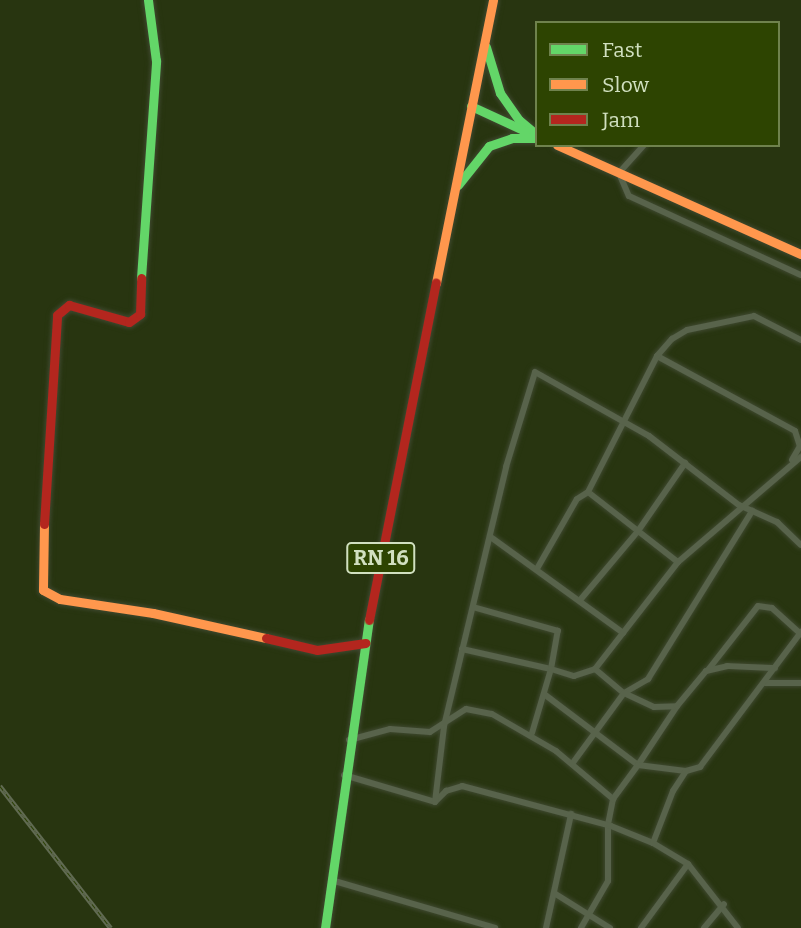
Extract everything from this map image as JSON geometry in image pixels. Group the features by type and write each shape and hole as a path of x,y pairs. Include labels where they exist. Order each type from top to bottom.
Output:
{"main road":[{"path":"148,0 156,61 143,201 140,314 129,322 69,304 57,315 46,444 43,590 60,599 180,618 317,650 365,643"},
{"name":"RN 16","path":"326,927 344,775 365,643 492,2"},
{"path":"485,41 500,93 519,120 535,134"},
{"path":"471,106 535,135"},
{"path":"454,191 489,146 512,138 535,136"},
{"path":"561,147 801,254"}],"street":[{"path":"642,147 619,173 621,187 643,205 801,275"},
{"path":"538,567 577,499 588,492 626,424 657,356 687,330 754,316 801,340"},
{"path":"462,649 575,676 595,669 678,562 792,460 800,446 795,431 657,356"},
{"path":"435,802 444,726 492,538 506,467 535,372 626,424 685,463 739,505 777,522 800,541"},
{"path":"792,460 801,457"},
{"path":"581,599 638,531 685,463"},
{"path":"588,492 678,562"},
{"path":"572,764 624,693 648,679 752,511"},
{"path":"492,538 538,567 623,633"},
{"path":"473,607 558,631 551,669 532,733"},
{"path":"544,694 592,734 638,765 686,771 700,767 801,633 772,608 758,607 677,706 638,765 614,799 608,825 608,881 581,928"},
{"path":"706,671 727,666 775,668"},
{"path":"595,669 624,693 654,707 677,706"},
{"path":"765,682 801,683"},
{"path":"349,740 375,731 413,734 444,726 457,711 466,709 492,714 532,733 614,799"},
{"path":"653,843 673,791 686,771"},
{"path":"344,775 435,802"},
{"path":"435,802 446,791 463,786 608,825 653,843 688,864 724,904 738,928"},
{"path":"547,928 571,814"},
{"path":"641,928 688,864"},
{"path":"331,880 495,928"},
{"path":"554,893 610,928"},
{"path":"704,928 724,904"}],"railway":[{"path":"0,786 111,928"}],"traffic: fast":[{"path":"141,278 156,61 148,0"},
{"path":"486,47 500,93 519,120 535,133"},
{"path":"471,106 525,131"},
{"path":"458,185 489,146 512,138 535,138"},
{"path":"325,928 369,620"}],"traffic: slow":[{"path":"436,283 493,0"},
{"path":"561,147 801,254"},
{"path":"44,524 43,590 60,599 153,613 266,638"}],"traffic: jam":[{"path":"44,524 57,315 69,305 129,322 140,314 141,278"},
{"path":"369,620 436,283"},
{"path":"266,638 317,650 365,643"}]}
